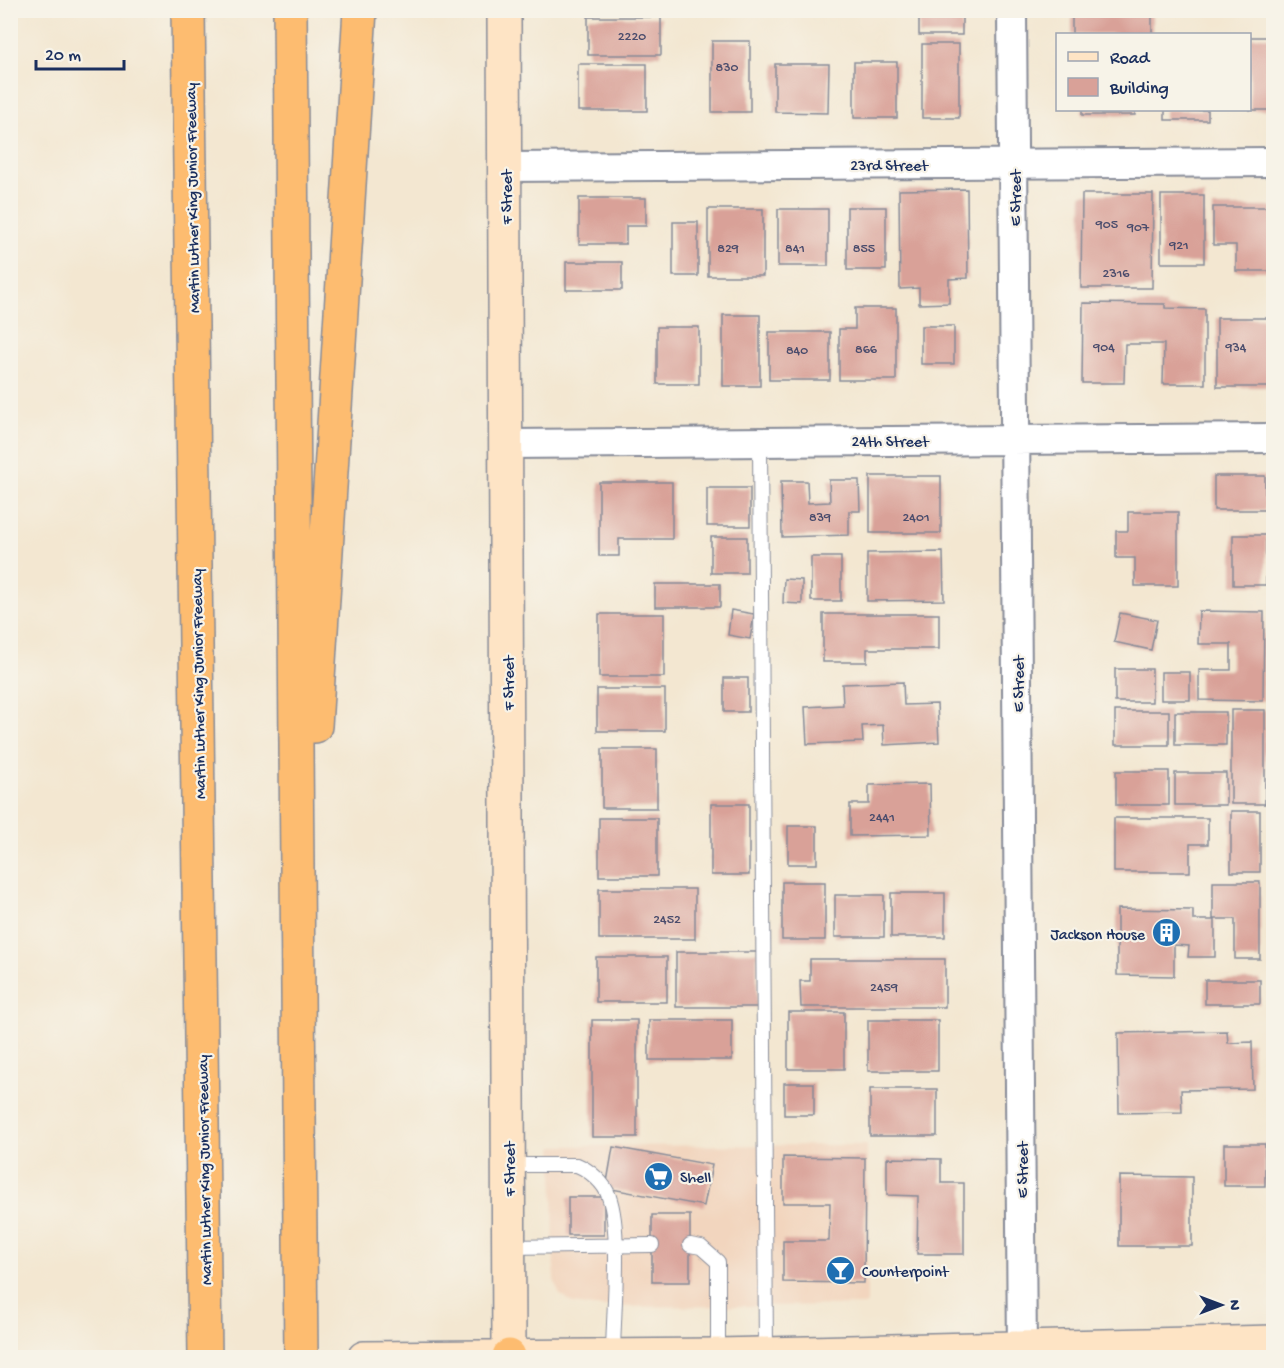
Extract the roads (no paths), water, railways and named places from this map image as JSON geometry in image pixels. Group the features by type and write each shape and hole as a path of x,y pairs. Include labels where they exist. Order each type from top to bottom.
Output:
{"highway":[{"path":"290,10 296,1012 301,1358"},
{"path":"296,1012 360,10"},
{"name":"Martin Luther King Junior Freeway","path":"189,21 205,1358"}],"main road":[{"name":"F Street","path":"504,10 509,1357"},
{"path":"364,1358 1022,1352 1274,1342"}],"street":[{"name":"E Street","path":"1012,10 1022,1352"},
{"name":"23rd Street","path":"505,166 1274,162"},
{"name":"24th Street","path":"507,444 760,440 1274,438"}],"lane":[{"path":"760,440 766,1354"},
{"path":"508,1165 577,1165 586,1169 609,1195 615,1245 613,1356"},
{"path":"508,1247 652,1245"},
{"path":"690,1245 701,1247 718,1262 718,1355"}],"place":[{"name":"Jackson House","path":"1166,933"},
{"name":"Shell","path":"659,1176"},
{"name":"Counterpoint","path":"841,1270"}]}
